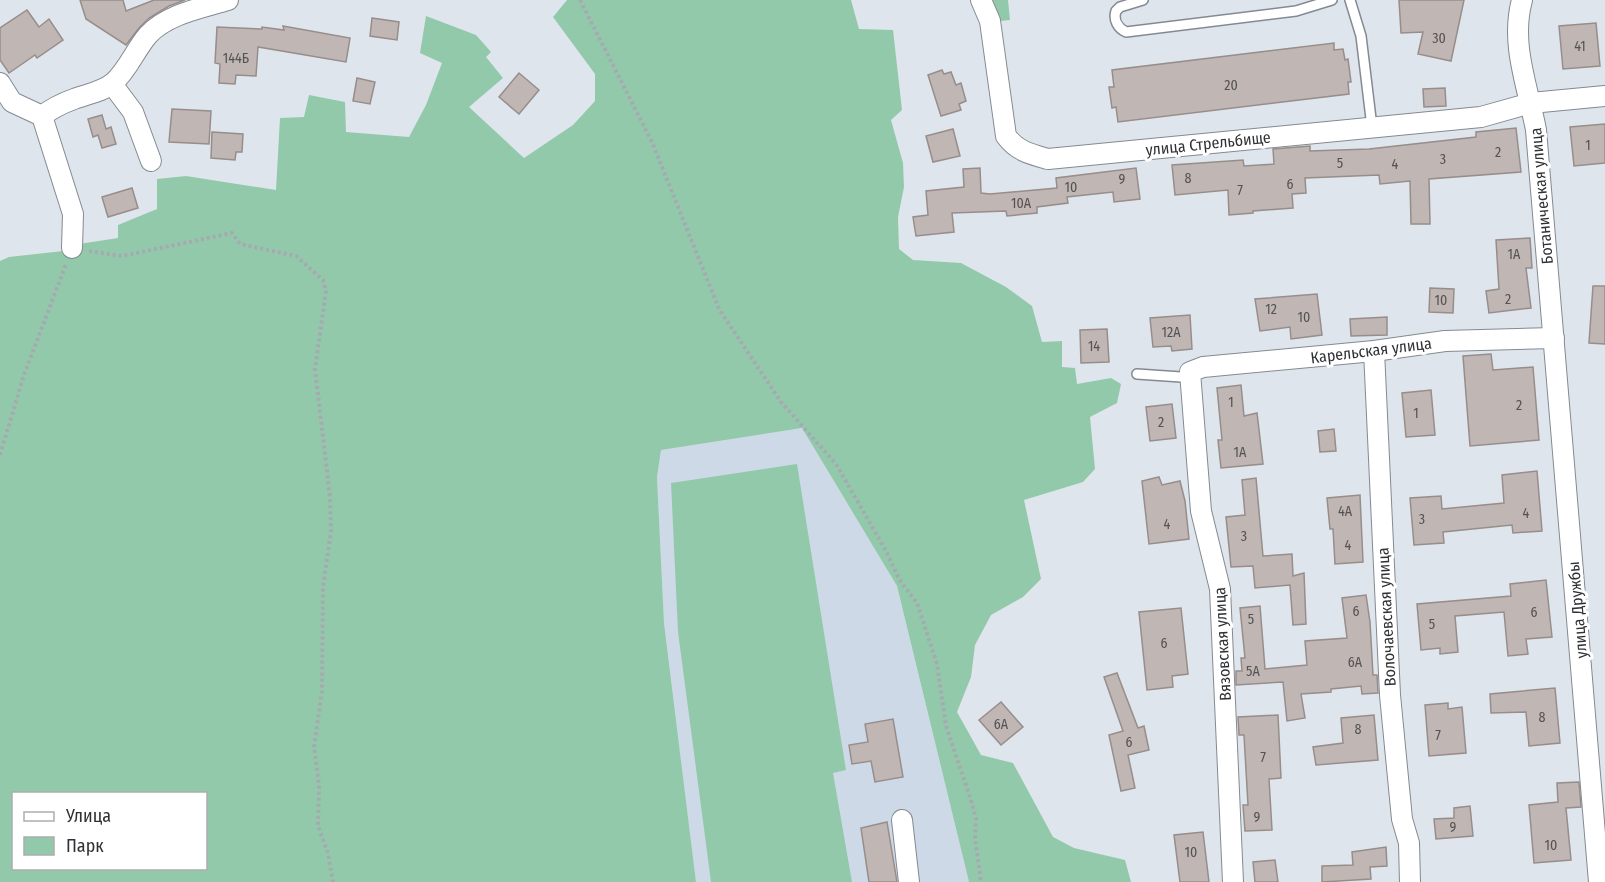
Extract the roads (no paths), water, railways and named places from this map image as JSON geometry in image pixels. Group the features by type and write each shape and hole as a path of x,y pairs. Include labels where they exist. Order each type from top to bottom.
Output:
{"street":[{"path":"42,116 73,99 112,84 149,34 163,23 187,12 228,0"},
{"name":"улица Стрельбище","path":"981,0 990,21 1006,136 1013,146 1025,153 1053,158 1481,117 1531,103 1605,96"},
{"name":"Ботаническая улица","path":"1522,0 1516,29 1519,55 1536,130 1554,338"},
{"path":"0,83 12,102 42,116 73,214 72,248"},
{"path":"112,84 133,112 151,161"},
{"name":"Карельская улица","path":"1190,372 1203,368 1445,342 1554,338"},
{"name":"улица Дружбы","path":"1554,338 1599,882"},
{"name":"Волочаевская улица","path":"1374,351 1390,695 1402,819 1409,843 1410,882"},
{"name":"Вязовская улица","path":"1190,372 1201,511 1220,589 1233,882"},
{"path":"902,820 909,882"}],"lane":[{"path":"1143,0 1120,7 1116,11 1116,23 1121,29 1126,32 1296,11 1332,0"},
{"path":"1350,0 1361,36 1372,127"},
{"path":"1137,374 1181,377 1190,372"}]}
